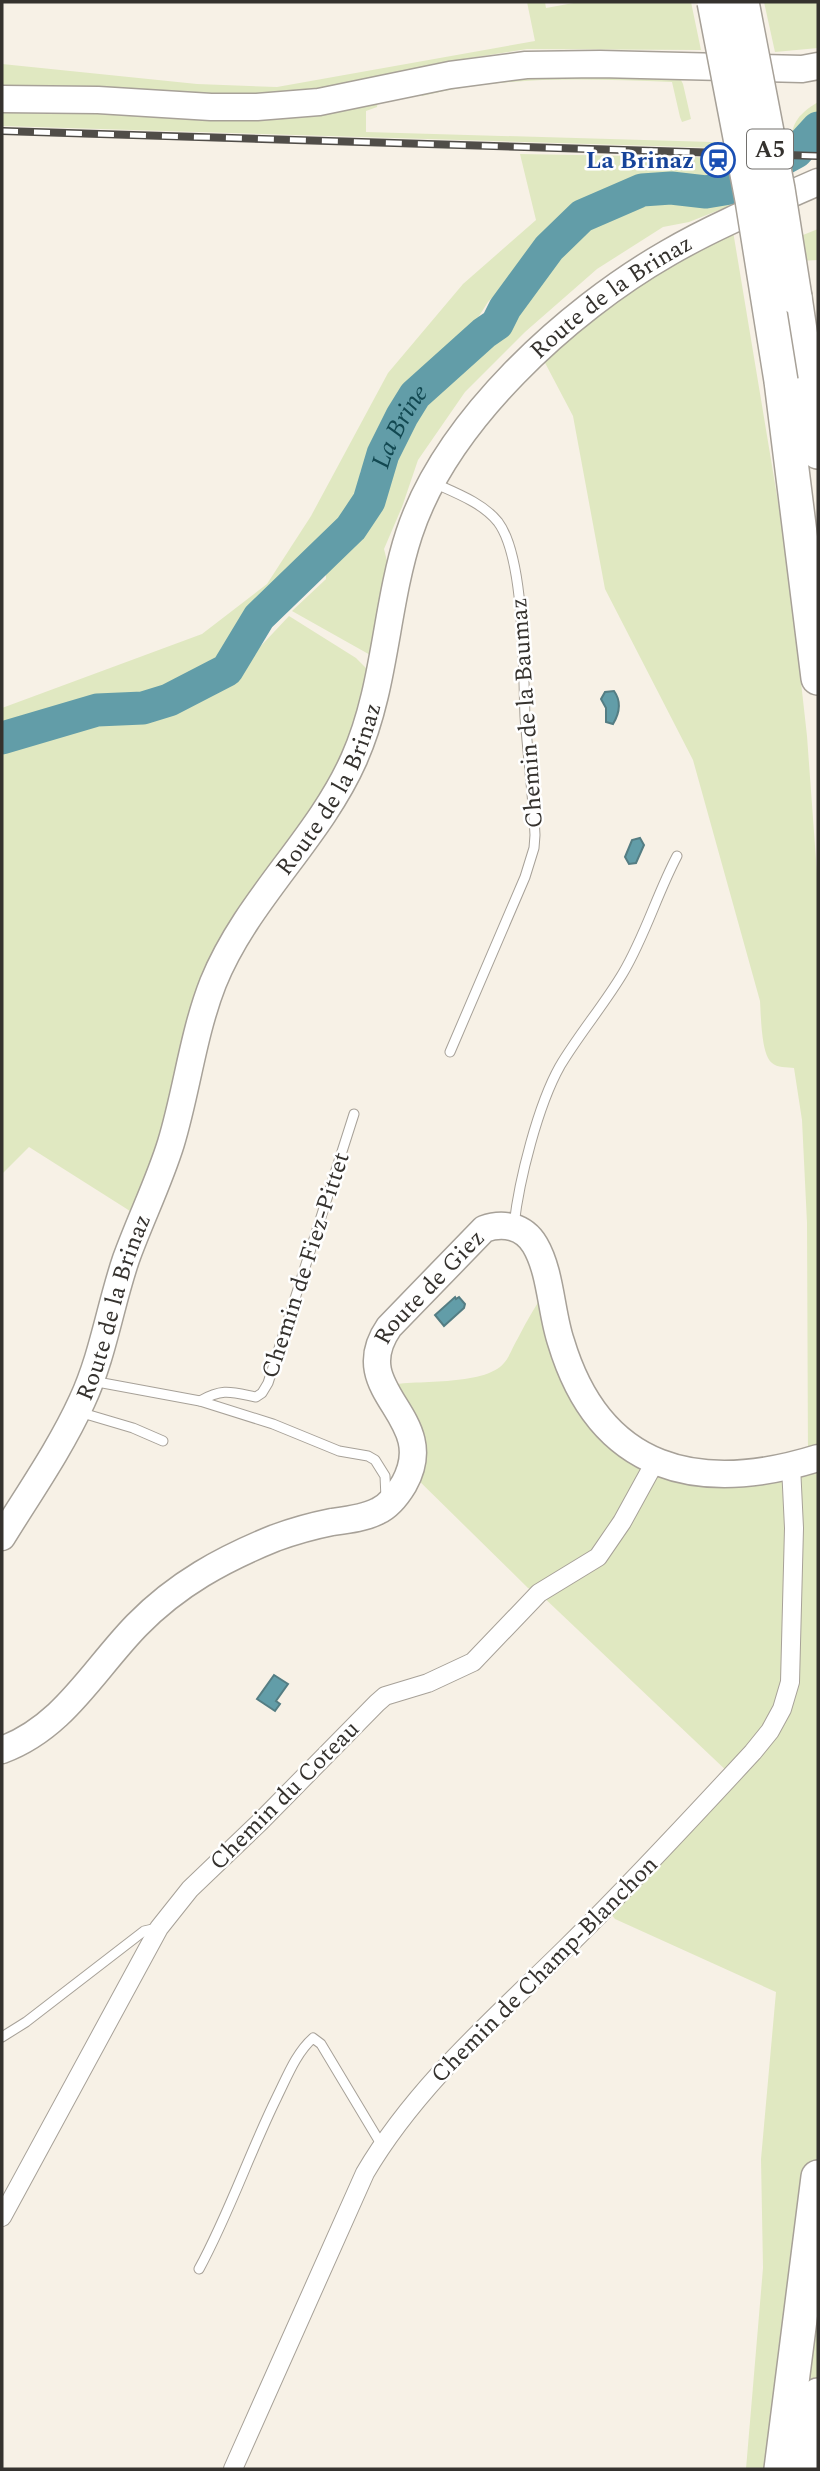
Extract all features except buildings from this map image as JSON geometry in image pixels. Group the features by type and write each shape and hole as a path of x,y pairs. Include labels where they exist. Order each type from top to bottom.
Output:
{"highway":[{"name":"A5","path":"714,2 752,201 794,379 818,452"},
{"name":"A5","path":"742,2 778,189 818,678"},
{"path":"782,2469 818,2177"},
{"path":"808,2469 818,2395"}],"street":[{"path":"2,99 257,107 319,102 461,73 526,65 802,69 818,66"},
{"name":"Route de la Brinaz","path":"2,1537 77,1411 90,1381 127,1258 169,1148 212,986 245,920 319,821 354,758 374,700 400,564 416,514 433,482 469,424 490,398 513,374 603,297 653,262 696,238 818,182"},
{"name":"Route de Giez","path":"386,1506 404,1484 412,1458 413,1441 408,1426 388,1398 383,1386 377,1357 382,1339 389,1328 484,1229 501,1225 514,1227 535,1245 548,1286 560,1342 575,1381 584,1398 612,1433 655,1462 674,1469 715,1475 735,1475 806,1461"},
{"name":"Chemin de Champ-Blanchon","path":"233,2469 365,2173 381,2144 419,2096 600,1915 770,1731 782,1709 790,1682 794,1528 806,1461"},
{"name":"Chemin du Coteau","path":"2,2217 159,1928 190,1889 385,1696 428,1683 473,1662 539,1593 598,1557 622,1522 655,1462"},
{"path":"2,1750 52,1721 83,1691 134,1628 168,1596 196,1576 239,1553 293,1531 368,1515 386,1506"}],"lane":[{"name":"Chemin de la Baumaz","path":"433,482 489,512 508,539 512,552 519,599 535,835 525,877 450,1052"},
{"path":"514,1227 516,1207 536,1128 552,1082 623,974 677,856"},
{"name":"Chemin de Fiez-Pittet","path":"200,1401 214,1393 228,1391 256,1397 268,1383 354,1114"},
{"name":"Chemin de Fiez-Pittet","path":"90,1381 200,1401 273,1424 339,1451 368,1456 375,1460 385,1476 386,1506"},
{"path":"77,1411 133,1428 163,1441"},
{"path":"2,2037 26,2022 144,1931 159,1928"},
{"path":"199,2269 220,2231 251,2151 271,2109 294,2063 313,2038 321,2045 381,2144"}],"green space":[{"path":"527,2 545,2 546,8 579,2 691,2 701,50 527,49 432,64 397,77 296,98 2,90 2,64 197,84 277,87 535,41"},
{"path":"764,2 818,2 818,48 775,52"},
{"path":"501,76 680,78 691,119 682,122 672,82 547,80 485,85 422,96 419,91"},
{"path":"378,101 377,107 366,111 366,132 712,142 718,143 719,148 2,126 2,108"},
{"path":"818,102 818,126 792,151 793,127 805,111"},
{"path":"520,154 745,158 748,177 724,184 649,182 610,196 570,219 488,302 465,338 416,383 360,472 361,492 341,526 251,614 217,671 171,696 139,703 94,701 2,728 2,708 202,634 267,584 311,516 388,373 463,284 536,220"},
{"path":"728,195 732,205 689,222 663,227 597,269 525,332 465,392 418,460 384,549 388,565 372,656 292,611 326,579 326,564 350,542 375,498 395,443 424,393 506,320 531,286 585,232 634,205"},
{"path":"818,229 818,260 798,261 797,242 803,235"},
{"path":"733,231 787,556 807,736 818,887 818,2469 746,2469 763,2268 761,2159 776,1992 615,1919 606,1908 731,1775 539,1593 528,1588 409,1471 383,1386 465,1379 494,1371 506,1360 549,1286 567,1361 655,1462 808,1461 807,1223 802,1120 794,1068 779,1067 768,1059 762,1034 760,1001 693,760 605,589 573,416 543,359 611,304 662,269"},
{"path":"289,616 356,658 368,670 348,745 307,817 229,924 208,963 157,1150 130,1211 29,1147 2,1174 2,748 107,713 153,713 225,684"}],"water":[{"path":"614,691 619,708 613,724 606,722 606,708 601,699 605,692"},
{"path":"640,838 644,845 636,863 629,864 625,857 632,840"},
{"path":"455,1297 459,1297 465,1304 464,1308 444,1326 435,1315"},
{"path":"274,1675 288,1684 276,1701 280,1704 275,1711 257,1699"}],"waterway":[{"name":"La Brine","path":"2,738 97,710 143,708 169,700 227,670 259,617 351,528 369,501 383,454 415,395 497,324 505,308 549,248 582,216 642,190 671,188 706,192 730,188 796,152 818,128"}],"railway":[{"path":"2,131 818,156"}],"place":[{"name":"La Brinaz","path":"718,160"}]}
